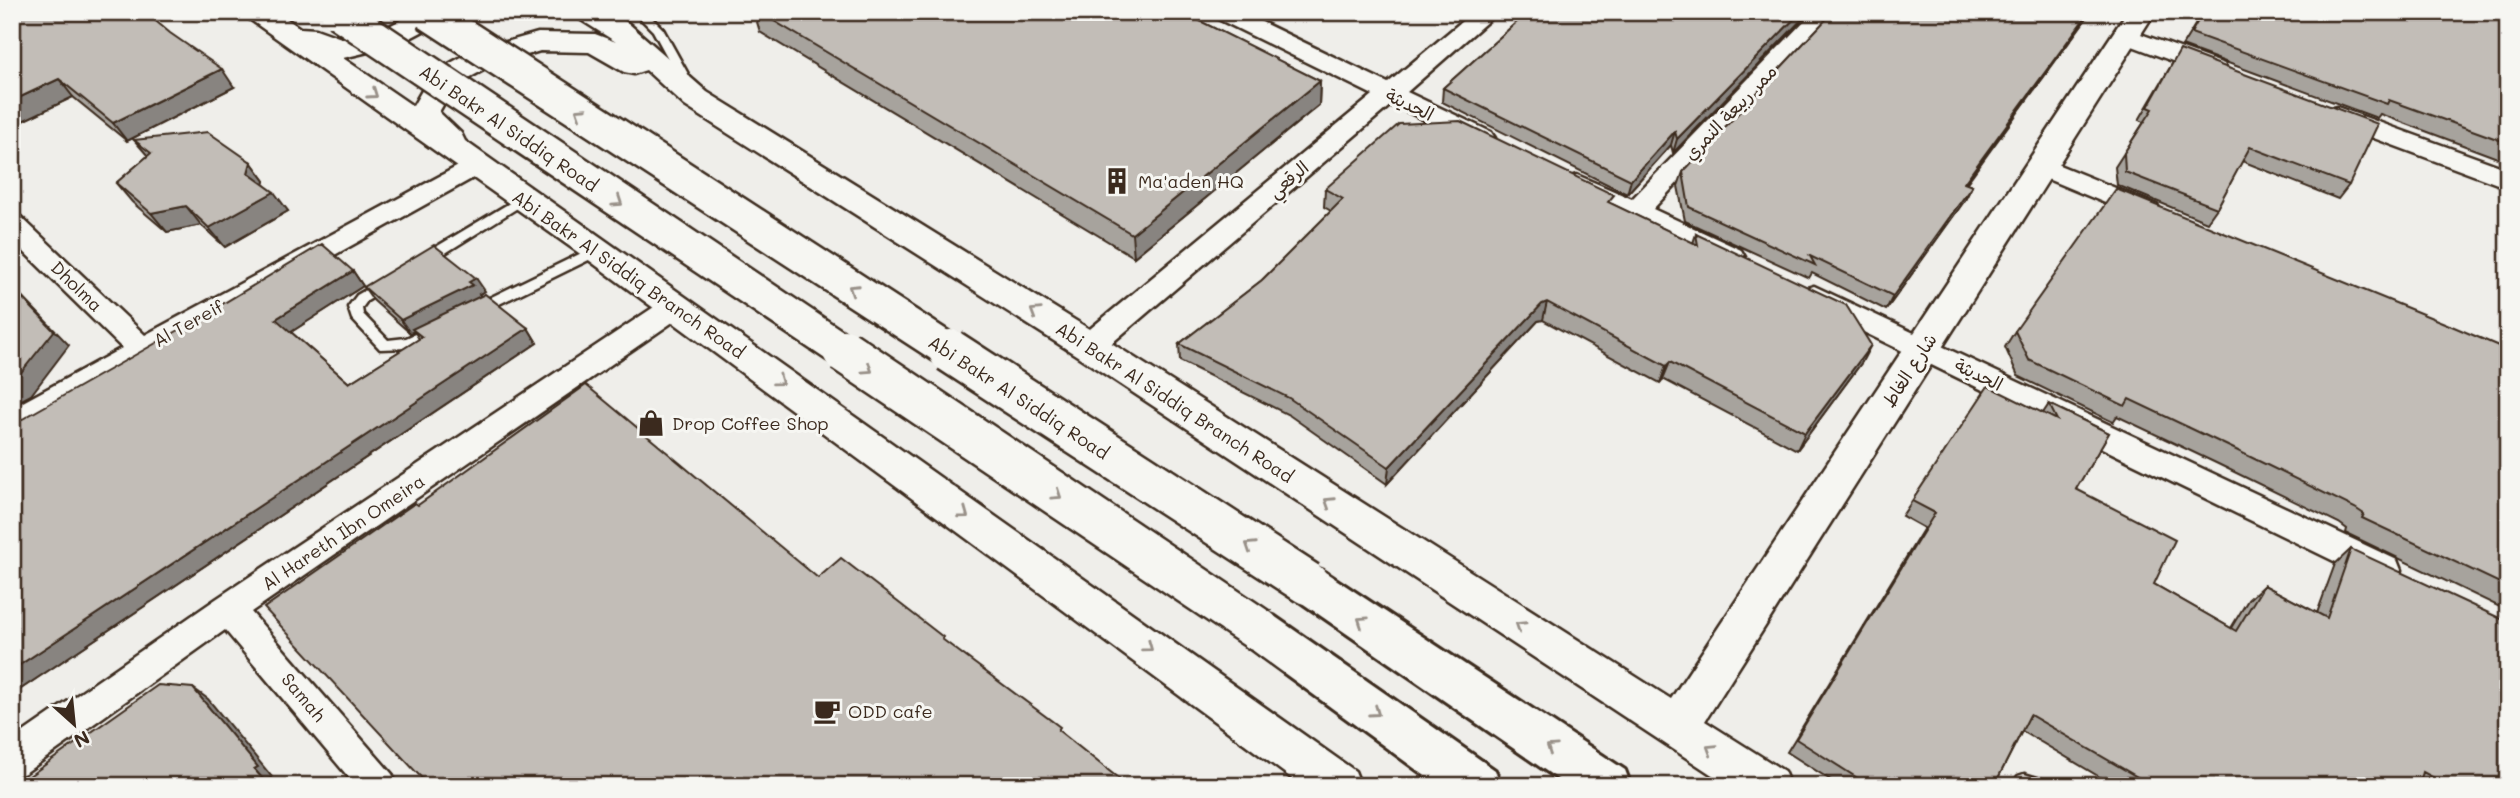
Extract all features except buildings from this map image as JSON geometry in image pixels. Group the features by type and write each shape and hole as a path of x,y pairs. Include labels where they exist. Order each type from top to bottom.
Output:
{"main road":[{"name":"Abi Bakr Al Siddiq Road","path":"338,12 1259,630 1478,786"},
{"name":"Abi Bakr Al Siddiq Road","path":"427,12 1307,583 1608,786"}],"street":[{"path":"262,15 342,49 387,39 438,12"},
{"name":"Abi Bakr Al Siddiq Branch Road","path":"588,12 618,29 696,99 1089,346 1768,786"},
{"name":"الحديثة","path":"1222,12 1501,147"},
{"name":"الرقعي","path":"1089,346 1487,12"},
{"name":"ممر ربيعة النمري","path":"1635,212 1826,12"},
{"name":"Abi Bakr Al Siddiq Branch Road","path":"262,15 598,250 1339,786"},
{"path":"2134,24 2241,79"},
{"name":"شارع الغاط","path":"1676,727 2134,24"},
{"path":"475,166 423,114 443,80 481,59 538,42 595,44 696,99"},
{"path":"2317,107 2508,179"},
{"name":"Al Tereif","path":"12,422 475,166"},
{"path":"2042,167 2171,220"},
{"path":"1549,171 1748,265"},
{"name":"Dholma","path":"12,223 141,349"},
{"name":"الحديثة","path":"1786,283 1924,347 2408,582"},
{"name":"Al Hareth Ibn Omeira","path":"12,761 228,609 676,306"},
{"name":"Samah","path":"228,609 379,786"}],"lane":[{"path":"639,12 658,29 696,99"},
{"path":"444,326 408,343 385,345 357,316 355,307 362,298 523,199"},
{"path":"468,314 598,250"},
{"path":"2020,786 2024,782 2038,786"}],"place":[{"name":"Ma'aden HQ","path":"1117,181"},
{"name":"Drop Coffee Shop","path":"651,423"},
{"name":"ODD cafe","path":"827,711"}]}
